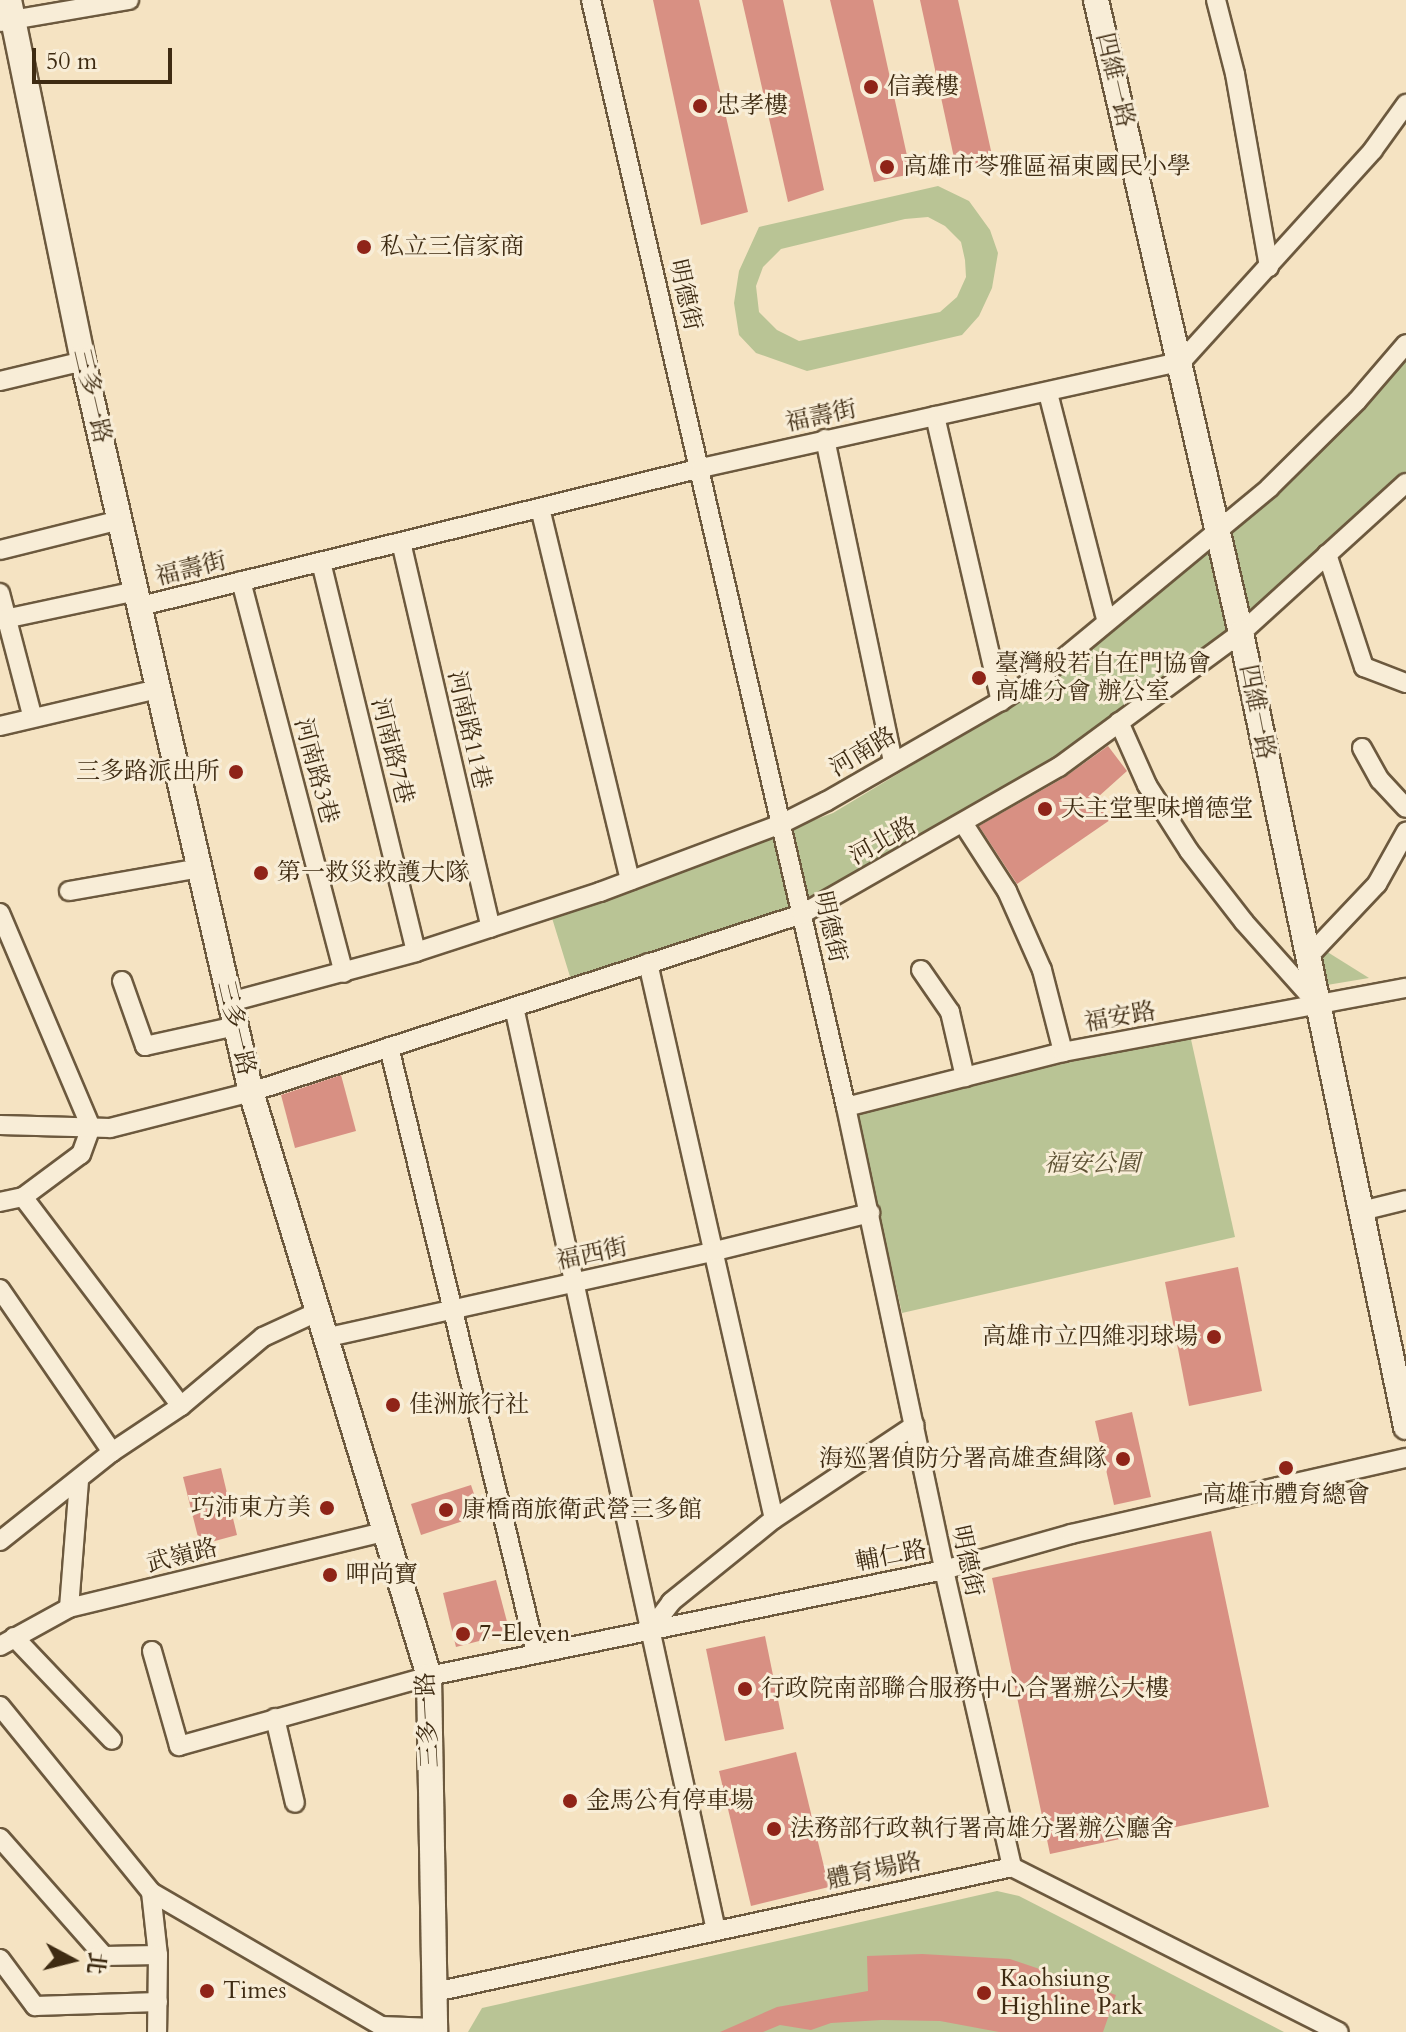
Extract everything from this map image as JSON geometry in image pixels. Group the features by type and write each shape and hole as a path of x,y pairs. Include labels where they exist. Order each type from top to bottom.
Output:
{"street":[{"name":"明德街","path":"591,0 870,1213 944,1570 1012,1867"},
{"name":"四維一路","path":"1096,0 1241,633 1406,1427"},
{"path":"1216,0 1235,74 1269,267"},
{"path":"8,14 122,1"},
{"name":"三多一路","path":"8,14 83,361 251,1092 315,1313 429,1676 435,2030"},
{"path":"1181,362 1373,150 1406,104"},
{"name":"河南路","path":"230,1002 344,973 491,928 781,824 827,801 1001,701 1053,667 1217,533 1335,423 1406,344"},
{"path":"0,381 83,361"},
{"name":"福壽街","path":"4,620 241,581 825,439 1181,362"},
{"path":"1048,393 1107,622"},
{"path":"935,416 1001,701"},
{"path":"825,439 893,761"},
{"name":"河北路","path":"0,1125 126,1125 251,1092 802,914 1059,767 1241,633 1406,483"},
{"path":"540,508 630,880"},
{"path":"0,550 120,520"},
{"name":"河南路11巷","path":"401,542 491,928"},
{"path":"1327,554 1364,667 1406,683"},
{"name":"河南路7巷","path":"321,562 416,952"},
{"name":"河南路3巷","path":"241,581 344,973"},
{"path":"0,593 4,620 32,715"},
{"path":"0,726 32,715 158,689"},
{"path":"1119,722 1147,785 1189,851 1244,922 1319,1007"},
{"path":"1362,748 1380,780 1406,808"},
{"path":"963,823 1007,891 1042,970 1063,1052"},
{"path":"1307,958 1377,884 1406,832"},
{"path":"69,891 199,868"},
{"path":"0,913 91,1127 81,1154 23,1197 0,1202"},
{"path":"648,963 774,1519"},
{"path":"921,970 950,1012 965,1077"},
{"path":"122,981 145,1046 236,1026"},
{"name":"福安路","path":"846,1107 1063,1052 1319,1007 1406,988"},
{"path":"514,1007 716,1930"},
{"path":"389,1047 536,1653"},
{"path":"23,1197 181,1406"},
{"path":"1361,1211 1406,1200"},
{"name":"福西街","path":"324,1338 715,1251 870,1213"},
{"path":"0,1289 112,1452"},
{"path":"1,1539 79,1481 112,1452 181,1406 263,1337 315,1313"},
{"path":"651,1629 671,1602 774,1519 915,1425"},
{"name":"輔仁路","path":"152,1651 179,1746 429,1676 944,1570 1071,1534 1406,1458"},
{"path":"69,1608 79,1481"},
{"name":"武嶺路","path":"7,1641 69,1608 384,1532"},
{"path":"7,1641 112,1740"},
{"path":"0,1706 151,1892 381,2026 435,2030"},
{"path":"275,1718 295,1803"},
{"path":"0,1838 104,1956 158,1955"},
{"path":"1012,1867 1339,2032"},
{"name":"體育場路","path":"435,1992 1012,1867"},
{"path":"151,1892 158,1955 157,2032"},
{"path":"0,1959 35,2006 158,2002"}],"green space":[{"path":"938,186 969,201 990,230 998,253 992,288 979,316 962,335 807,371 756,353 739,335 734,303 739,271 759,227","holes":["928,217 945,226 961,242 966,277 957,297 940,312 799,341 777,330 759,312 756,286 763,267 781,249 905,219"]},
{"path":"1406,356 1406,472 1246,618 1057,758 903,849 805,902 572,983 552,918 833,813 1047,684 1274,495"},
{"path":"1321,948 1369,978 1327,985"},
{"name":"福安公園","path":"1190,1035 1235,1237 902,1313 856,1111"},
{"path":"997,1891 1019,1896 1284,2032 468,2032 482,2008"}],"building":[{"name":"忠孝樓","path":"653,0 699,0 748,212 701,225"},
{"path":"742,0 783,0 824,190 788,202"},
{"name":"信義樓","path":"830,0 873,0 911,174 874,182"},
{"path":"920,0 958,0 993,160 956,167"},
{"name":"天主堂聖味增德堂","path":"1108,746 1127,771 1098,797 1110,820 1017,884 979,826 1065,777"},
{"path":"341,1075 356,1131 295,1148 281,1095"},
{"name":"高雄市立四維羽球場","path":"1238,1267 1262,1391 1189,1406 1165,1282"},
{"name":"海巡署偵防分署高雄查緝隊","path":"1132,1412 1151,1497 1114,1505 1095,1421"},
{"path":"221,1468 237,1535 200,1545 183,1477"},
{"name":"康橋商旅衛武營三多館","path":"471,1485 481,1515 421,1535 411,1504"},
{"path":"1211,1531 1269,1807 1050,1854 992,1578"},
{"path":"496,1580 510,1633 456,1647 443,1593"},
{"name":"行政院南部聯合服務中心合署辦公大樓","path":"765,1636 784,1729 725,1741 706,1649"},
{"name":"法務部行政執行署高雄分署辦公廳舍","path":"796,1752 829,1887 751,1906 719,1771"},
{"name":"Kaohsiung Highline Park","path":"922,1954 1010,1959 1116,1995 1103,2032 999,2032 940,2021 882,2020 831,2023 811,2030 780,2025 763,2032 720,2032 777,2007 868,1991 867,1956"}],"place":[{"name":"信義樓","path":"871,87"},
{"name":"忠孝樓","path":"700,106"},
{"name":"高雄市苓雅區福東國民小學","path":"887,167"},
{"name":"私立三信家商","path":"364,247"},
{"name":"臺灣般若自在門協會 高雄分會 辦公室","path":"979,678"},
{"name":"三多路派出所","path":"236,772"},
{"name":"天主堂聖味增德堂","path":"1045,809"},
{"name":"第一救災救護大隊","path":"261,873"},
{"name":"高雄市立四維羽球場","path":"1214,1337"},
{"name":"佳洲旅行社","path":"393,1405"},
{"name":"海巡署偵防分署高雄查緝隊","path":"1123,1459"},
{"name":"高雄市體育總會","path":"1286,1468"},
{"name":"巧沛東方美","path":"327,1508"},
{"name":"康橋商旅衛武營三多館","path":"446,1510"},
{"name":"呷尚寶","path":"330,1575"},
{"name":"7-Eleven","path":"463,1634"},
{"name":"行政院南部聯合服務中心合署辦公大樓","path":"745,1689"},
{"name":"金馬公有停車場","path":"570,1801"},
{"name":"法務部行政執行署高雄分署辦公廳舍","path":"774,1829"},
{"name":"Times","path":"207,1991"},
{"name":"Kaohsiung Highline Park","path":"984,1993"}]}
